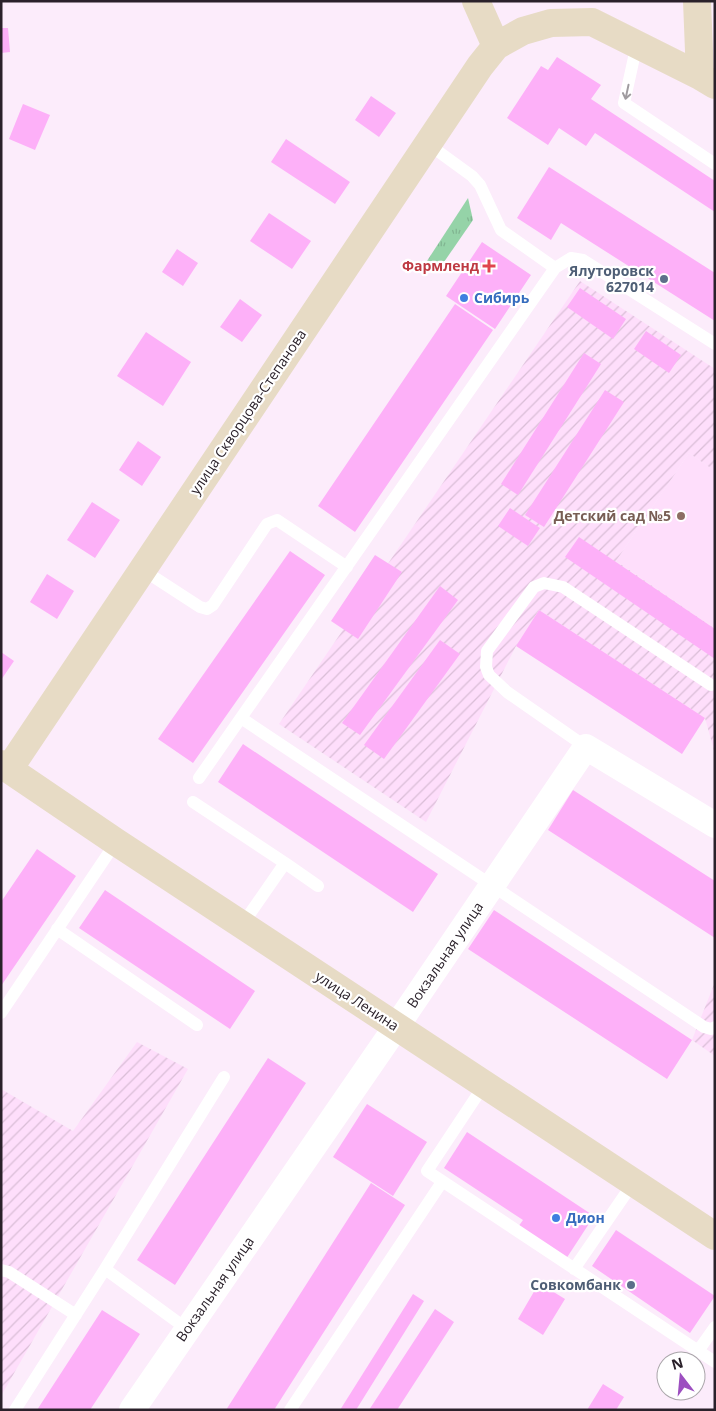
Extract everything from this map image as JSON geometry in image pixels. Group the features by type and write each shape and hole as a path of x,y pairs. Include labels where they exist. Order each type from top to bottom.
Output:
{"main road":[{"path":"476,1 496,46 523,31 551,23 592,22 707,80"},
{"path":"697,1 707,80"},
{"name":"улица Скворцова-Степанова","path":"4,771 143,570 480,66 496,46"},
{"name":"улица Ленина","path":"4,771 116,842 715,1236"}],"street":[{"path":"586,747 715,825"},
{"name":"Вокзальная улица","path":"137,1408 187,1329 396,1027 586,747"}],"lane":[{"path":"637,44 624,103 715,164"},
{"path":"428,144 472,176 480,185 501,230 555,268"},
{"path":"199,778 555,268 571,258 583,260 715,344"},
{"path":"143,570 200,607 207,609 213,605 267,524 277,520 346,567"},
{"path":"586,747 507,692 489,674 486,667 487,651 534,587 544,582 563,587 710,685"},
{"path":"241,718 704,1027 711,1029 715,1027"},
{"path":"193,802 318,886"},
{"path":"1,1013 116,842"},
{"path":"242,925 285,863"},
{"path":"57,929 197,1025"},
{"path":"16,1410 224,1078"},
{"path":"484,1085 426,1171 698,1351 715,1327"},
{"path":"290,1410 442,1182"},
{"path":"574,1269 633,1183"},
{"path":"105,1268 187,1329"},
{"path":"1,1270 9,1272 76,1315"}],"shaded area":[{"path":"580,281 715,369 715,471 689,453 616,561 715,629 715,754 705,718 539,610 516,646 426,822 279,724"},
{"name":"Детский сад №5","path":"689,453 715,471 715,629 616,561"},
{"path":"715,982 715,1056 692,1040"},
{"path":"137,1042 188,1069 1,1396 1,1089 73,1131"}],"green space":[{"path":"468,198 473,220 444,262 427,261"}],"building":[{"path":"1,28 8,28 10,52 1,53"},
{"path":"557,57 601,85 591,99 715,181 715,212 595,133 586,146 559,128 548,145 507,118 541,66 548,70"},
{"path":"371,96 396,113 379,137 355,120"},
{"path":"23,104 50,115 35,150 9,139"},
{"path":"286,139 350,182 335,204 271,162"},
{"path":"549,167 715,273 715,321 561,223 551,240 517,218"},
{"path":"269,213 311,241 292,269 250,241"},
{"path":"482,242 531,275 495,329 446,296"},
{"path":"177,249 198,263 183,286 162,272"},
{"path":"580,288 626,319 613,339 567,307"},
{"path":"240,299 262,315 242,342 220,327"},
{"path":"455,304 493,330 355,532 318,506"},
{"path":"646,331 681,355 669,373 634,349"},
{"path":"146,332 191,362 163,406 117,376"},
{"path":"584,353 601,364 518,495 501,484"},
{"path":"605,390 624,402 544,527 525,515"},
{"path":"138,441 161,457 142,486 119,470"},
{"path":"92,502 120,520 95,558 67,540"},
{"path":"510,508 540,528 528,546 498,526"},
{"path":"579,537 715,629 715,659 565,557"},
{"path":"290,551 325,575 193,763 158,739"},
{"path":"375,555 402,572 358,639 331,621"},
{"path":"47,574 74,591 57,619 30,602"},
{"path":"440,586 458,600 360,735 342,723"},
{"path":"539,610 705,718 682,754 516,646"},
{"path":"440,640 460,654 384,759 364,745"},
{"path":"1,652 14,661 1,680"},
{"path":"243,744 438,874 413,912 218,782"},
{"path":"573,790 715,881 715,938 548,830"},
{"path":"37,849 76,876 1,986 1,902"},
{"path":"105,890 255,991 230,1029 79,928"},
{"path":"494,910 692,1040 667,1079 468,949"},
{"path":"268,1058 306,1083 175,1285 137,1260"},
{"path":"367,1104 427,1142 393,1196 333,1157"},
{"path":"467,1132 594,1216 566,1259 518,1227 523,1220 444,1168"},
{"path":"371,1183 405,1205 274,1410 226,1410"},
{"path":"616,1230 715,1296 690,1333 592,1266"},
{"path":"539,1283 565,1299 543,1335 518,1319"},
{"path":"413,1294 424,1301 356,1410 340,1410"},
{"path":"435,1309 454,1322 397,1410 369,1410"},
{"path":"102,1310 140,1334 90,1410 37,1410"},
{"path":"603,1384 624,1397 616,1410 587,1410"}],"place":[{"name":"Фармленд","path":"489,266"},
{"name":"Ялуторовск 627014","path":"664,279"},
{"name":"Сибирь","path":"464,298"},
{"name":"Детский сад №5","path":"681,516"},
{"name":"Дион","path":"556,1218"},
{"name":"Совкомбанк","path":"631,1285"}]}
